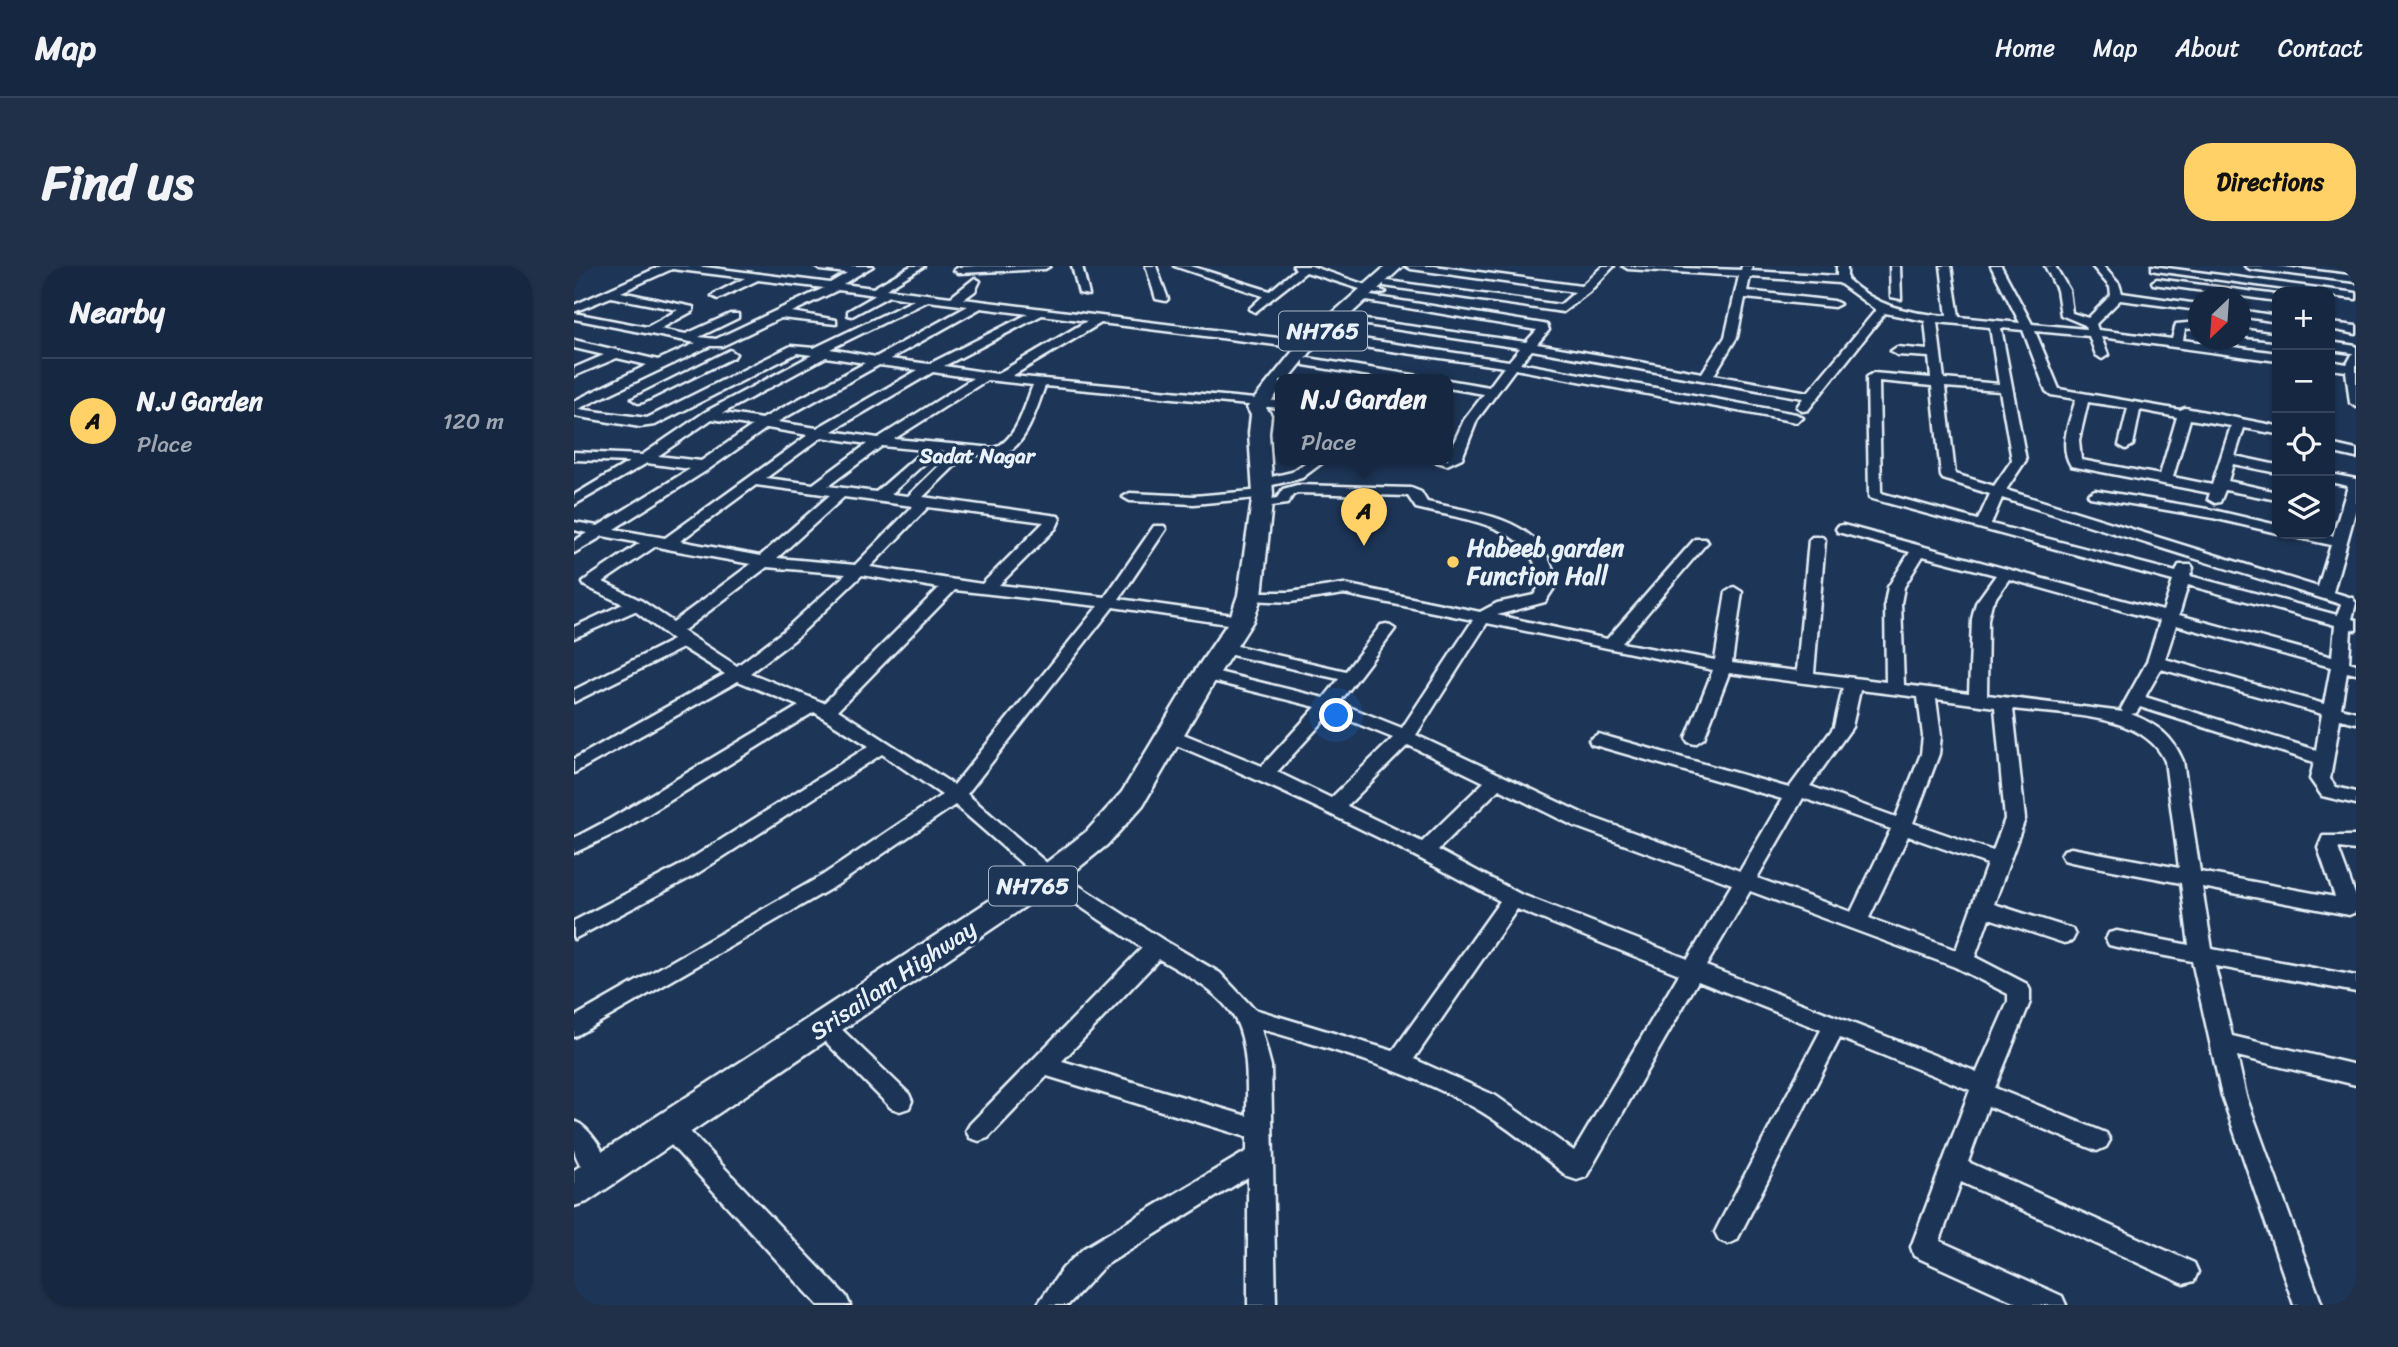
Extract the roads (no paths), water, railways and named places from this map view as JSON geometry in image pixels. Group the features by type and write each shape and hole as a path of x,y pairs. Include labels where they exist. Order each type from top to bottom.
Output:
{"highway":[{"name":"NH765","path":"1298,374 1308,354 1377,291 1395,266"},
{"name":"NH765","path":"1293,374 1308,354 1377,291 1409,266"},
{"name":"Srisailam Highway","path":"574,1190 1049,876 1097,838 1133,798 1246,608 1263,494 1259,433 1269,405"}],"street":[{"path":"578,305 670,266 713,268 790,281 1099,319 1308,354 1393,374"},
{"path":"718,296 769,266"},
{"path":"790,281 821,266 863,269"},
{"path":"874,291 919,266"},
{"path":"959,270 1045,266"},
{"path":"1077,266 1085,293"},
{"path":"1151,266 1162,299"},
{"path":"1179,266 1271,295"},
{"path":"1409,266 1585,290"},
{"path":"1453,457 1457,455 1471,420 1512,365 1563,309 1609,266"},
{"path":"1628,266 1777,271 1842,279 1852,290 1882,310 1931,320 2028,328 2092,328 2272,356"},
{"path":"1842,266 1842,279"},
{"path":"1895,266 1897,297"},
{"path":"1946,266 1954,322"},
{"path":"1996,266 2028,328 2049,388 2066,396 2185,412 2272,429"},
{"path":"2050,266 2063,289 2067,316 2092,328 2102,355"},
{"path":"2092,328 2117,296 2115,286 2097,266"},
{"path":"2250,266 2300,269 2356,279"},
{"path":"1255,309 1303,267 1377,291 1536,325 1543,330"},
{"path":"2159,302 2156,267 2356,296"},
{"path":"574,316 718,343 835,286 863,269"},
{"path":"1706,377 1731,337 1746,270"},
{"path":"953,301 971,289 975,281"},
{"path":"2157,282 2272,297"},
{"path":"1377,291 1563,309"},
{"path":"609,293 689,309 648,331"},
{"path":"852,313 887,293"},
{"path":"1741,294 1834,304"},
{"path":"2117,296 2188,306"},
{"path":"574,501 734,401 822,351 926,298"},
{"path":"574,548 704,466 765,423 980,304"},
{"path":"1328,338 1512,365 1708,400 1795,423 1811,396 1882,310"},
{"path":"583,582 659,543 755,481 820,432 933,367 1040,312"},
{"path":"780,313 832,322"},
{"path":"2251,314 2272,317"},
{"path":"687,338 734,316"},
{"path":"817,488 836,471 879,442 1099,319"},
{"path":"1347,319 1530,346 1811,396"},
{"path":"1931,320 1948,475 2346,601 2349,605 2350,623 2348,667 2332,711 2322,758 2322,785 2329,792 2356,799"},
{"path":"574,342 611,324"},
{"path":"1983,526 1998,491 2019,460 1995,326"},
{"path":"2177,343 2180,326 2188,326"},
{"path":"2335,327 2356,330"},
{"path":"2251,333 2272,336"},
{"path":"574,342 659,364 733,378"},
{"path":"574,406 708,342"},
{"path":"2335,347 2356,350"},
{"path":"574,412 640,423 650,422 790,350 822,351 992,377 1269,405"},
{"path":"1897,351 1934,354"},
{"path":"574,372 616,354"},
{"path":"638,400 730,354"},
{"path":"2335,365 2355,364 2356,399"},
{"path":"2007,388 1877,376 1872,379 1874,495 2350,623"},
{"path":"710,415 879,442 997,452 1011,445 1041,382"},
{"path":"1453,385 1493,391"},
{"path":"702,395 734,401"},
{"path":"2083,398 2072,444 2076,463 2165,481 2272,495"},
{"path":"2126,445 2135,405"},
{"path":"2165,481 2185,412"},
{"path":"2213,514 2218,487 2239,422"},
{"path":"881,495 935,447"},
{"path":"2335,449 2356,454"},
{"path":"574,767 737,674 800,625 858,570 962,450"},
{"path":"574,456 645,459 704,466"},
{"path":"2227,459 2272,468"},
{"path":"1263,494 1312,465"},
{"path":"2324,594 2356,484 2335,479"},
{"path":"755,481 1053,519 1051,525 987,588"},
{"path":"1130,497 1164,500 1263,494 1282,501 1288,492 1297,489 1402,491 1416,495 1421,505 1507,529 1526,540 1536,551 1550,582 1547,594 1539,600 1507,604 1493,609 1483,617 1406,736 1334,807"},
{"path":"574,697 678,635 767,562 841,492"},
{"path":"2095,494 2213,514 2272,528"},
{"path":"574,526 767,562 858,570 951,585 1109,602 1246,608 1290,597 1344,589 1723,667 2124,718 2145,726 2167,742 2174,761 2202,957 2234,1096 2308,1305"},
{"path":"574,1028 830,880 956,795 1109,602 1159,529"},
{"path":"1843,529 2348,667"},
{"path":"2324,539 2338,542"},
{"path":"1805,677 1817,540"},
{"path":"1611,645 1700,542"},
{"path":"1895,688 1893,603 1896,587 1920,549"},
{"path":"2124,718 2156,662 2183,580 2187,552"},
{"path":"1978,699 1980,619 1984,603 2006,572"},
{"path":"583,582 636,604 737,674 820,709 882,746 956,795 1049,876 1157,947 1212,979 1245,1016 1259,1066 1262,1305"},
{"path":"574,846 820,709 951,585"},
{"path":"1695,738 1723,667 1734,593"},
{"path":"574,633 636,604"},
{"path":"1265,774 1328,705 1387,629"},
{"path":"1224,648 1351,677"},
{"path":"2156,662 2356,718"},
{"path":"1206,674 1328,705 1406,736 1581,821 1744,883 1963,961 2019,990 2019,1002 1983,1089 1924,1247 2052,1305"},
{"path":"1245,1016 1398,1063 1487,1103 1577,1169 1796,792 1843,727 1853,683"},
{"path":"1857,922 1902,827 1930,754 1932,736 1926,692"},
{"path":"2136,700 2322,758"},
{"path":"1963,961 2015,819 2003,703"},
{"path":"1169,735 1265,774 1424,851 1513,899 1835,1025 2097,1140"},
{"path":"1598,740 1796,792 1999,861"},
{"path":"574,931 688,870 882,746"},
{"path":"1424,851 1496,782"},
{"path":"2353,908 2328,848 2330,841 2356,843"},
{"path":"2071,855 2353,908"},
{"path":"1398,1063 1513,899"},
{"path":"1983,908 2064,935"},
{"path":"2117,939 2356,984"},
{"path":"979,1131 1157,947"},
{"path":"1728,1232 1835,1025"},
{"path":"824,1026 900,1101"},
{"path":"2222,1043 2356,1075"},
{"path":"1043,1065 1259,1130"},
{"path":"670,1127 829,1303"},
{"path":"574,1131 601,1172"},
{"path":"1051,1305 1073,1277 1094,1257 1259,1157"},
{"path":"1954,1167 2184,1272"}],"place":[{"name":"N.J Garden","path":"1364,546"},
{"name":"Habeeb garden Function Hall","path":"1453,562"}],"district":[{"name":"Sadat Nagar","path":"977,456"}]}
